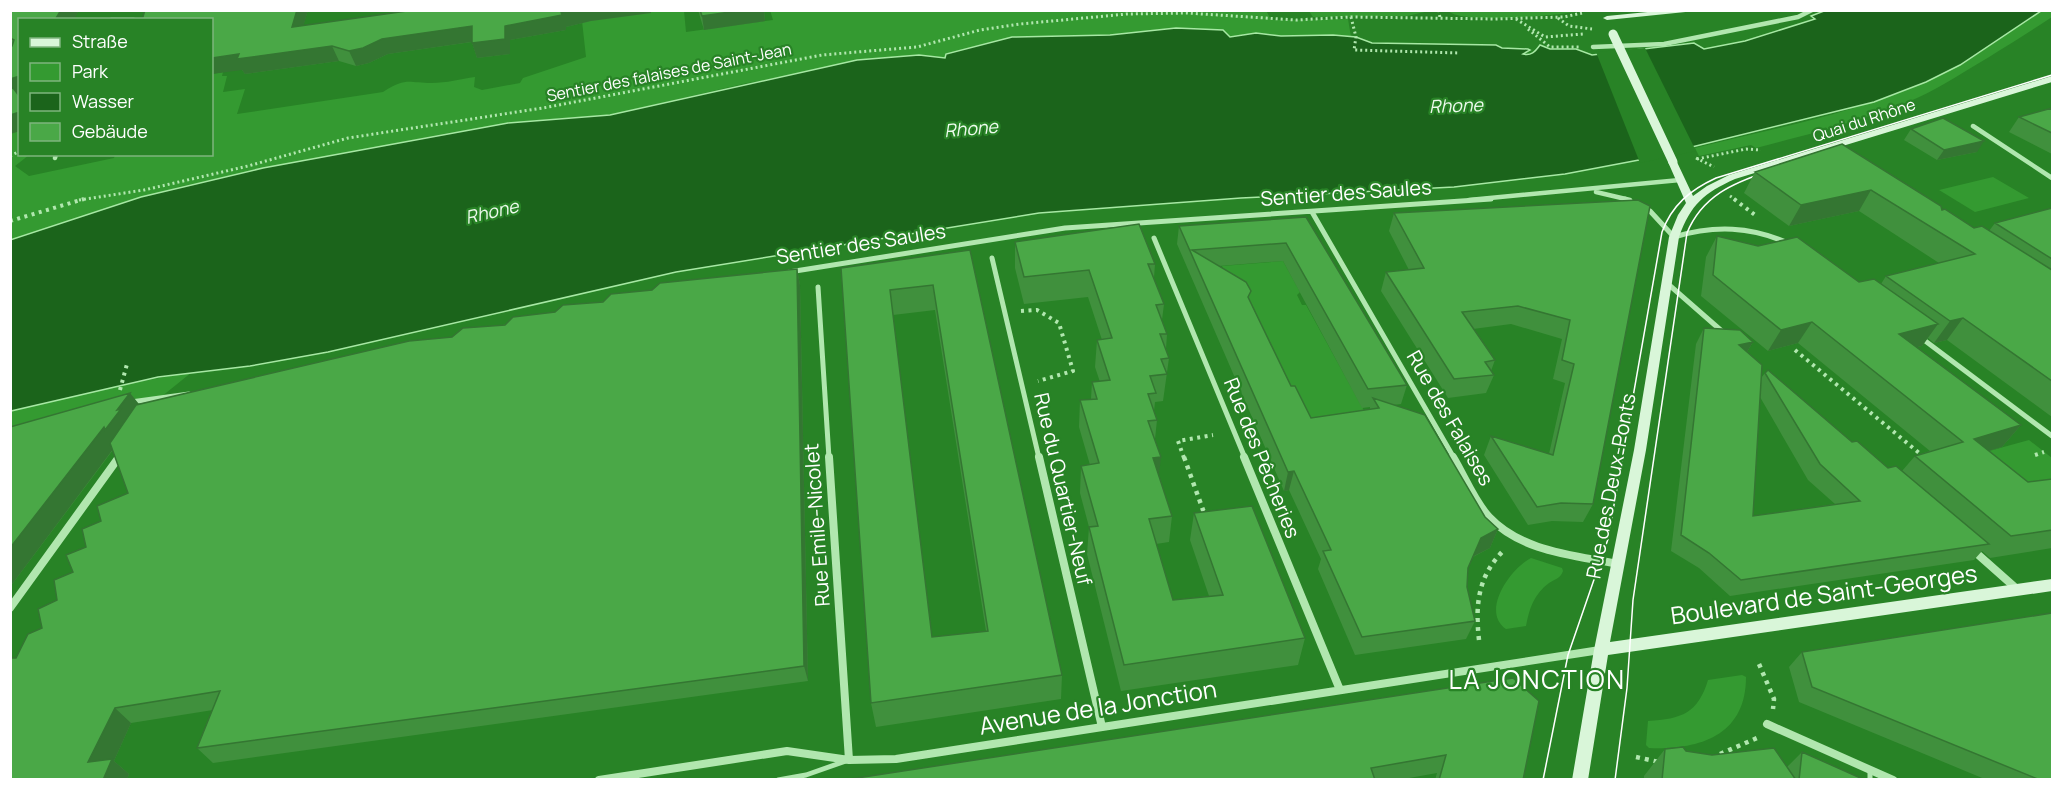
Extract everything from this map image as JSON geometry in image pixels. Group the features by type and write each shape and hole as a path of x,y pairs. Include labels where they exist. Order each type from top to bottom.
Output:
{"main road":[{"path":"1651,10 1682,13"},
{"path":"1690,202 1606,14 1682,13 1701,10"},
{"name":"Quai du Rhône","path":"1690,202 1713,185 1732,177 1827,150 2052,79"},
{"name":"Rue des Deux-Ponts","path":"1580,780 1601,650 1619,564 1668,284 1674,237 1680,218 1690,202"},
{"name":"Boulevard de Saint-Georges","path":"1601,650 2052,585"}],"street":[{"path":"122,18 126,10"},
{"path":"1593,47 1664,44 1798,17 1812,10"},
{"path":"1973,126 2051,175"},
{"name":"Sentier des Saules","path":"785,273 1065,228 1587,191 1680,180"},
{"name":"Sentier des Saules","path":"1587,191 1618,196 1641,203 1658,216 1674,237"},
{"name":"Rue des Falaises","path":"1312,212 1487,515 1500,530 1518,540 1575,556 1619,564"},
{"path":"1674,237 1710,229 1737,228 1772,236 1796,247"},
{"name":"Rue des Pêcheries","path":"1154,238 1340,690"},
{"name":"Rue du Quartier-Neuf","path":"992,258 1102,727"},
{"path":"1668,284 1729,338"},
{"name":"Rue Emile-Nicolet","path":"818,287 849,760"},
{"path":"1915,333 2052,436"},
{"path":"126,403 197,393"},
{"path":"156,405 161,397"},
{"path":"10,608 123,451"},
{"path":"1968,546 2018,590"},
{"name":"Avenue de la Jonction","path":"601,779 787,751 849,760 896,759 1601,650"},
{"path":"1767,724 1893,780"}],"lane":[{"path":"778,780 807,775 849,760"},
{"path":"1870,770 1870,780"}],"path":[{"path":"1438,10 1440,19"},
{"name":"Sentier des falaises de Saint-Jean","path":"10,221 87,198 144,190 248,166 348,138 543,108 822,55 916,47 980,30 1010,25 1127,14 1187,13 1296,20 1351,17 1516,19 1558,17 1582,13"},
{"path":"1351,17 1356,37 1354,50 1460,54"},
{"path":"1526,27 1545,37 1593,31 1569,26 1558,17"},
{"path":"1516,19 1550,47 1593,47"},
{"path":"1714,166 1696,158 1746,149 1768,150"},
{"path":"1730,197 1757,217"},
{"path":"1020,311 1037,310 1059,323 1073,371 1038,381"},
{"path":"1795,351 1926,458"},
{"path":"121,386 127,364"},
{"path":"1213,435 1178,441 1203,510 1219,520"},
{"path":"2035,454 2044,452"},
{"path":"1479,640 1476,594 1494,558 1505,549"},
{"path":"1711,756 1746,744 1760,736 1767,724 1772,713 1774,699 1759,664"},
{"path":"1636,757 1656,763 1668,761"}],"green space":[{"path":"770,10 1266,10 1271,20 1348,19 1351,37 1281,36 1256,33 1230,37 1223,30 1176,28 1110,35 1012,37 945,58 919,55 747,83 610,115 526,121 522,124 448,133 182,186 11,240 10,134 18,131 18,156 28,156 15,166 29,176 115,156 213,156 213,74 223,72 222,76 227,76 223,92 245,89 237,114 383,92 397,84 407,82 437,83 475,77 474,87 482,90 520,83 523,78 586,57 581,12 684,11 686,32 773,20"},
{"path":"1582,10 1512,18 1473,17 1448,11"},
{"path":"1309,11 1429,11 1407,16 1313,17"},
{"path":"2041,11 2052,11 2052,17 1944,84 1902,105 1853,122 1756,148 1751,145 1699,156 1695,148 1840,112 1924,83 1970,58"},
{"path":"1993,177 2029,198 1975,212 1939,190"},
{"path":"1283,261 1300,292 1297,295 1302,305 1306,305 1373,427 1399,567 1237,299 1222,266"},
{"path":"192,372 161,397 150,413 11,448 10,411 122,385"},
{"path":"2029,440 2052,458 2052,485 2015,490 1971,456"},
{"path":"1531,558 1562,568 1562,574 1544,587 1536,597 1526,626 1506,629 1499,621 1496,612 1497,601 1507,580"},
{"path":"1742,675 1746,677 1744,697 1738,713 1728,726 1716,735 1702,742 1685,746 1649,748 1646,745 1648,721 1679,716 1687,712 1699,700 1708,680"}],"water":[{"name":"Rhone","path":"1824,11 2041,11 1960,65 1926,82 1874,102 1639,160 1565,174 1454,187 1241,198 1039,213 676,272 328,352 250,366 158,377 11,411 10,240 141,197 263,168 508,123 610,115 857,60 919,55 945,58 946,54 1012,37 1110,35 1176,28 1223,30 1230,37 1256,33 1281,36 1333,35 1356,37 1372,43 1496,45 1502,48 1530,50 1523,54 1533,53 1540,45 1550,49 1576,49 1592,55 1694,43 1704,49 1745,41 1815,19 1811,16"}],"pier":[{"path":"1645,48 1696,151 1640,163 1596,52"}],"building":[{"path":"12,10 61,10 56,18 18,18 18,77 10,79 10,46 14,40 10,38 10,12"},
{"path":"145,10 297,10 292,27 414,10 568,10 561,12 562,15 505,26 505,39 472,43 472,26 382,39 363,48 349,51 332,46 237,59 239,54 213,58 213,18 143,18"},
{"path":"700,10 744,10 702,16"},
{"path":"13,88 18,94 18,113 10,115 10,89"},
{"path":"2052,108 2052,133 2019,117"},
{"path":"1943,118 1984,141 1944,150 1911,129"},
{"path":"1842,144 1941,206 1942,210 1945,209 1974,228 1982,226 2052,270 2052,381 1963,318 1950,321 1886,276 1975,254 1871,190 1801,205 1755,172"},
{"path":"1638,200 1650,206 1593,504 1561,503 1537,507 1491,436 1553,455 1574,364 1562,360 1570,320 1518,306 1462,312 1495,360 1485,362 1494,375 1454,379 1386,272 1424,268 1394,213"},
{"path":"2052,208 2052,259 1995,223"},
{"path":"1306,217 1407,385 1368,389 1286,243 1192,250 1246,282 1251,291 1248,297 1291,386 1295,386 1311,418 1379,408 1373,398 1425,415 1485,517 1498,529 1481,538 1468,568 1467,587 1475,621 1362,637 1323,551 1331,550 1294,471 1288,472 1179,226"},
{"path":"1139,224 1155,264 1148,264 1164,304 1156,305 1167,334 1160,334 1169,358 1161,359 1167,374 1150,376 1156,393 1148,394 1157,420 1148,421 1161,457 1153,458 1172,516 1149,519 1173,600 1223,595 1194,513 1252,506 1305,638 1124,665 1089,527 1098,526 1081,466 1099,463 1080,400 1097,399 1092,382 1110,380 1097,340 1112,338 1089,270 1024,277 1015,242"},
{"path":"1717,236 1758,246 1797,237 1859,282 1874,279 1938,324 1899,334 2021,425 1974,439 2028,482 2052,479 2052,530 2011,536 1915,456 1963,442 1812,322 1781,330 1713,275"},
{"path":"970,250 1062,675 871,703 841,268","holes":["933,285 988,631 932,637 890,290"]},
{"path":"797,269 804,666 197,748 220,691 115,708 88,762 112,759 103,780 10,780 10,658 16,658 28,634 42,628 38,609 57,600 54,580 73,572 66,555 86,547 82,529 101,521 97,506 128,493 110,443 136,405 409,341 452,337 463,328 505,325 513,317 555,312 563,305 603,302 611,294 652,290 660,283"},
{"path":"1704,328 1740,330 1753,342 1739,345 1762,365 1753,516 1860,501 1820,464 1765,373 1768,370 1852,442 1857,441 1888,468 1896,466 1989,544 1741,580 1709,553 1681,535"},
{"path":"130,393 105,430 104,427 10,548 10,427"},
{"path":"2052,613 2052,780 2040,780 1812,687 1802,652"},
{"path":"1513,678 1539,701 1523,780 1439,780 1446,755 1371,768 1375,780 844,780"},
{"path":"1683,747 1686,751 1712,755 1774,748 1796,780 1662,780 1665,749"},
{"path":"1802,752 1865,780 1799,780"}],"tram line":[{"path":"1543,780 1568,655 1608,539 1662,232 1671,214 1690,193 1716,178 2052,75"},
{"path":"1615,780 1627,688 1633,600 1687,233 1693,220 1710,200 1731,186 1769,171"}],"district":[{"name":"LA JONCTION","path":"1537,680"}]}
